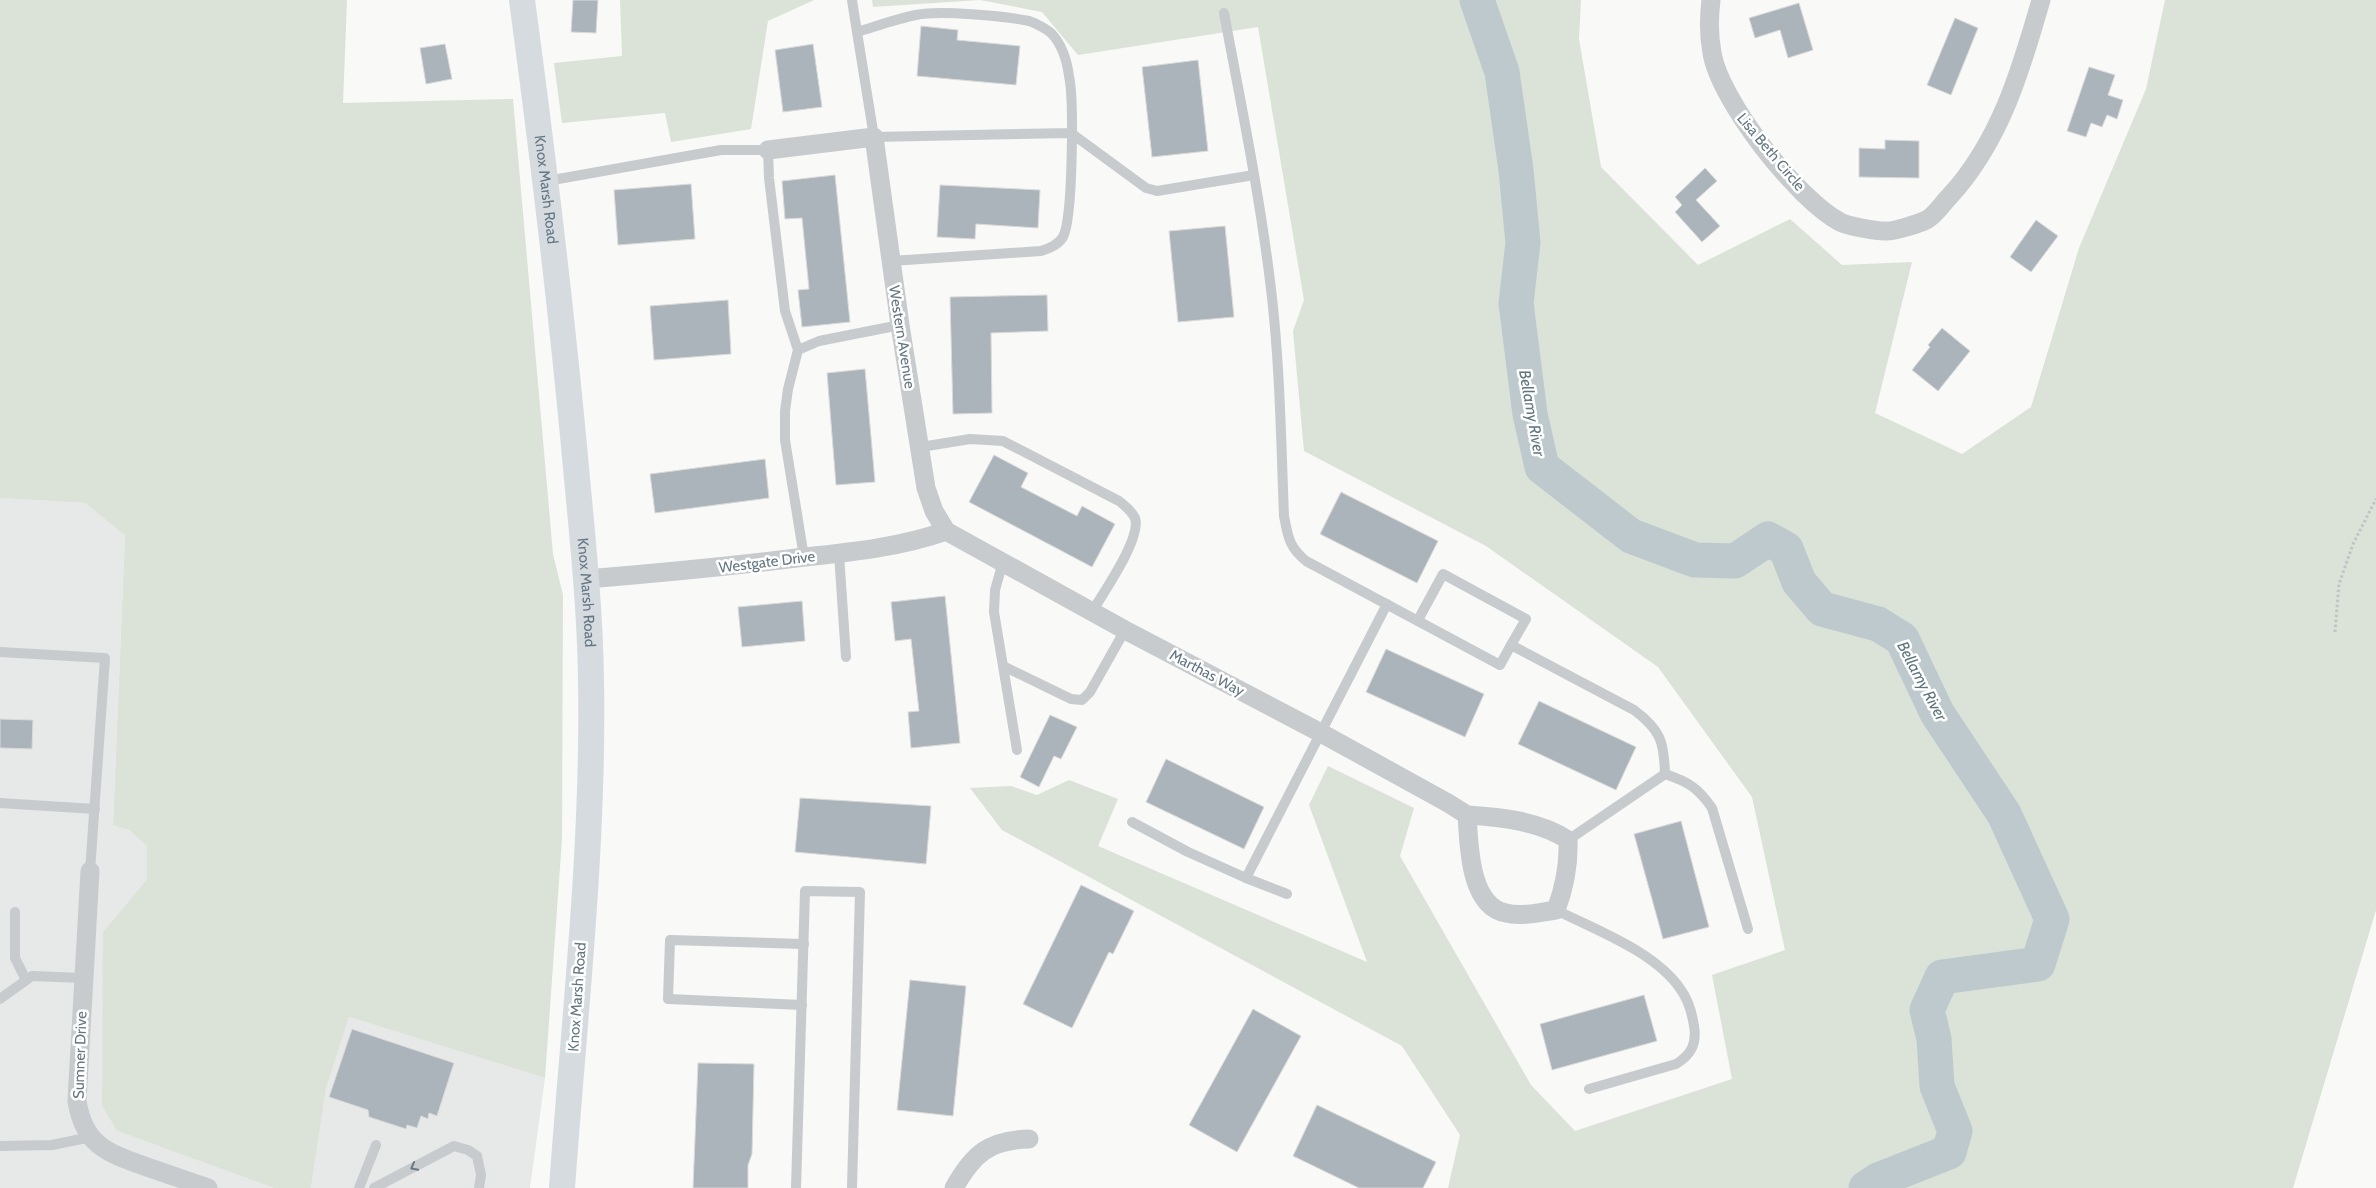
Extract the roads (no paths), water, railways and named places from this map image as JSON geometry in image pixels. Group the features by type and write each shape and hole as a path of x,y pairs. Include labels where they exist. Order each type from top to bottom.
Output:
{"main road":[{"name":"Knox Marsh Road","path":"522,0 547,181 564,338 586,579 591,677 591,764 586,875 562,1188"}],"street":[{"name":"Lisa Beth Circle","path":"1711,0 1712,54 1731,103 1758,140 1788,176 1822,208 1841,222 1885,232 1928,219 1960,185 1996,128 2015,85 2041,0"},
{"path":"768,150 874,137"},
{"name":"Western Avenue","path":"874,137 900,325 926,488 934,511 946,531"},
{"name":"Westgate Drive","path":"586,579 736,566 839,554 917,541 946,531"},
{"name":"Marthas Way","path":"946,531 1125,630 1322,733 1467,815 1537,825 1554,831 1568,840"},
{"path":"1467,815 1473,876 1480,893 1491,906 1503,913 1517,915 1556,910 1564,887 1569,863 1568,840"},
{"name":"Sumner Drive","path":"90,871 82,978 77,1101 81,1120 91,1137 113,1155 208,1188"},
{"path":"954,1188 971,1163 984,1150 1009,1140 1028,1139"}],"lane":[{"path":"852,0 874,137 1071,133 1146,188 1157,191 1254,175"},
{"path":"1224,13 1254,175 1271,289 1277,356 1284,516 1288,536 1294,551 1306,561 1500,665 1526,619 1443,574 1418,620"},
{"path":"858,32 917,15 939,14 1031,22 1051,33 1063,53 1072,98 1069,214 1067,228 1062,239 1054,247 1041,251 891,261"},
{"path":"547,181 722,150 768,150 769,178 785,311 798,350 786,403 786,440 804,558"},
{"path":"798,350 819,342 900,325"},
{"path":"921,448 970,439 1003,441 1119,502 1130,510 1136,525 1130,545 1092,612"},
{"path":"839,554 846,657"},
{"path":"1003,562 995,590 994,612 1017,750"},
{"path":"1246,878 1322,733 1386,604"},
{"path":"1003,666 1071,699 1082,700 1090,692 1125,630"},
{"path":"1511,646 1634,710 1650,722 1659,735 1664,750 1666,774"},
{"path":"0,652 105,658 90,871"},
{"path":"1568,840 1666,774"},
{"path":"1666,774 1685,781 1700,792 1712,808 1748,929"},
{"path":"0,803 94,808"},
{"path":"1132,822 1188,852 1246,878 1288,894"},
{"path":"796,1188 805,891 860,892 852,1188"},
{"path":"1556,910 1622,943 1650,960 1665,972 1681,990 1691,1010 1694,1038 1688,1057 1676,1064 1589,1089"},
{"path":"15,912 15,958 26,980"},
{"path":"802,1005 668,999 670,940 804,944"},
{"path":"0,999 32,976 82,978"},
{"path":"0,1146 52,1145 91,1137"},
{"path":"359,1188 376,1145"},
{"path":"374,1188 454,1146 468,1150 478,1156 481,1175 479,1188"}],"waterway":[{"name":"Bellamy River","path":"1477,0 1502,72 1516,170 1523,243 1516,303 1530,414 1542,467 1631,536 1695,560 1735,561 1768,539 1786,549 1799,582 1822,609 1878,624 1902,639 1937,713 2004,814 2052,919 2038,964 1942,977 1927,1010 1934,1039 1937,1086 1955,1131 1949,1152 1878,1180 1866,1188"}]}
